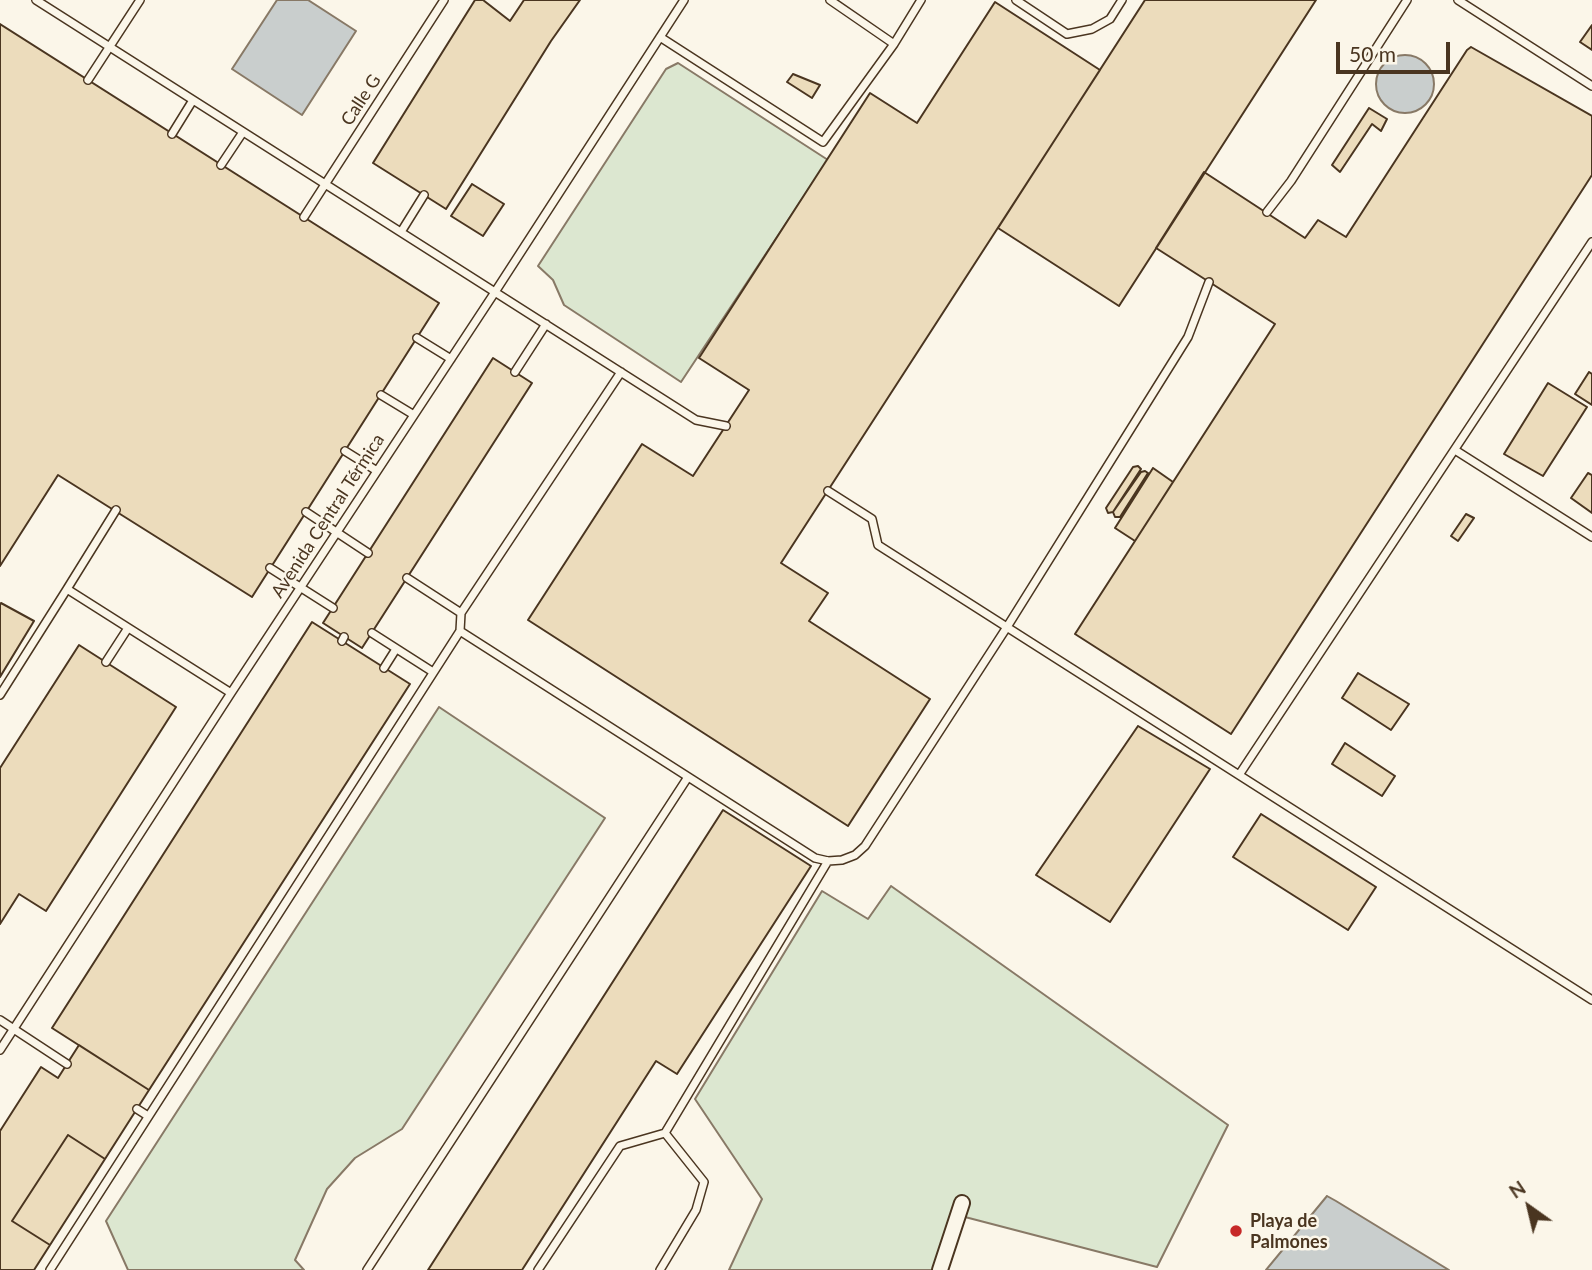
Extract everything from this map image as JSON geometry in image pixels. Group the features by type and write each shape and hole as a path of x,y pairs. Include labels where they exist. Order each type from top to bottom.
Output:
{"street":[{"path":"940,1270 962,1203"}],"lane":[{"path":"36,0 696,420 726,425"},
{"path":"88,80 140,0"},
{"name":"Calle G","path":"304,217 444,0"},
{"name":"Avenida Central Térmica","path":"0,1050 230,693 684,0"},
{"path":"830,0 894,44"},
{"path":"660,37 822,142 894,44 921,0"},
{"path":"1016,0 1067,34 1093,29 1110,19 1122,0"},
{"path":"1267,212 1291,181 1407,0"},
{"path":"1458,0 1592,86"},
{"path":"172,134 193,100"},
{"path":"221,165 243,132"},
{"path":"401,232 424,195"},
{"path":"1239,775 1592,242"},
{"path":"1583,257 1592,263"},
{"path":"460,631 815,858 842,860 855,855 865,846 1007,627 1188,337 1209,282"},
{"path":"515,372 546,324"},
{"path":"417,338 451,359"},
{"path":"50,1270 460,631 461,613 621,372"},
{"path":"381,395 414,415"},
{"path":"1455,450 1592,537"},
{"path":"345,451 377,471"},
{"path":"828,491 872,519 878,545 1592,1000"},
{"path":"0,695 116,510"},
{"path":"306,512 368,553"},
{"path":"270,568 332,608"},
{"path":"407,578 461,613"},
{"path":"68,589 230,693"},
{"path":"106,662 128,628"},
{"path":"372,633 433,672"},
{"path":"384,668 396,649"},
{"path":"367,1270 688,777"},
{"path":"538,1270 620,1146 665,1133 828,861"},
{"path":"0,1020 67,1064"},
{"path":"137,1109 148,1116"},
{"path":"660,1270 695,1210 704,1182 665,1133"}],"green space":[{"path":"678,63 828,160 681,382 564,305 553,280 538,266 666,69"},
{"path":"439,707 605,818 402,1129 355,1158 327,1189 295,1260 304,1270 128,1270 106,1221"},
{"path":"891,886 1228,1125 1157,1267 965,1217 946,1270 729,1270 762,1199 695,1099 822,891 868,919"}],"shaded area":[{"path":"277,0 308,0 356,31 302,115 232,69"},
{"path":"1399,55 1411,55 1426,63 1434,78 1434,90 1426,105 1411,113 1399,113 1384,105 1376,90 1376,78 1384,63"},
{"path":"1327,1196 1336,1201 1449,1270 1266,1270"}],"building":[{"path":"475,0 483,0 510,21 524,0 580,0 551,41 446,209 373,163"},
{"path":"1145,0 1316,0 1119,306 998,228"},
{"path":"995,2 1100,70 781,563 828,593 809,621 930,699 848,826 528,620 642,444 693,476 749,390 699,358 870,93 917,123"},
{"path":"0,24 439,303 252,597 58,475 0,566"},
{"path":"1592,25 1592,50 1580,42"},
{"path":"1471,47 1592,116 1592,175 1231,734 1075,634 1275,324 1156,248 1204,172 1305,238 1318,220 1346,237"},
{"path":"793,74 820,85 812,98 787,82"},
{"path":"1369,108 1387,119 1381,131 1372,124 1340,172 1332,165"},
{"path":"472,184 504,204 483,236 451,216"},
{"path":"493,358 532,383 362,648 323,623"},
{"path":"1589,372 1592,374 1592,405 1575,394"},
{"path":"1548,383 1587,407 1543,476 1504,454"},
{"path":"1138,466 1141,469 1113,512 1108,513 1106,508 1133,467"},
{"path":"1153,468 1173,482 1135,541 1115,528"},
{"path":"1141,472 1148,473 1120,517 1115,517 1113,512"},
{"path":"1588,473 1592,475 1592,513 1571,498"},
{"path":"1466,514 1474,518 1458,541 1451,536"},
{"path":"1,603 34,621 0,677 0,605"},
{"path":"312,622 410,684 149,1090 52,1028"},
{"path":"79,645 176,707 46,911 19,894 0,924 0,768"},
{"path":"1358,673 1409,704 1391,730 1342,698"},
{"path":"1138,726 1210,769 1110,922 1036,875"},
{"path":"1345,743 1395,776 1382,796 1332,764"},
{"path":"723,810 811,866 677,1074 656,1061 522,1270 428,1270"},
{"path":"1261,814 1376,887 1348,930 1233,857"},
{"path":"79,1045 149,1090 105,1159 68,1135 12,1221 50,1245 34,1270 0,1270 0,1131 41,1067 58,1078"},
{"path":"68,1135 105,1159 50,1245 12,1221"}],"place":[{"name":"Playa de Palmones","path":"1236,1231"}]}
